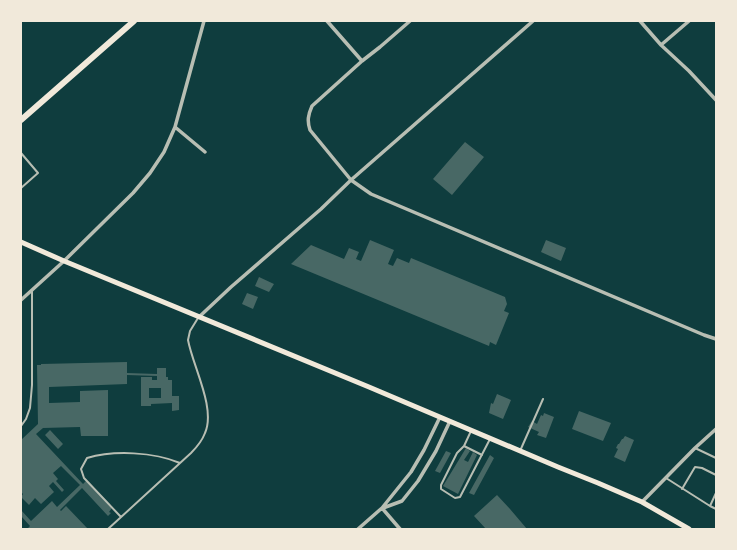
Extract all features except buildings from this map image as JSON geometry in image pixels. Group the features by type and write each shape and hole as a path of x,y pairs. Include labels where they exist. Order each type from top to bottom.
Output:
{"main road":[{"path":"21,120 134,21"},
{"path":"21,242 598,483 642,502 689,529"}],"street":[{"path":"21,300 64,261 133,193 150,174 164,152 175,127 204,21"},
{"path":"327,21 362,61"},
{"path":"410,21 380,48 362,61 312,106 308,114 307,122 310,130 351,180 371,194 716,339"},
{"path":"199,317 231,287 321,209 351,180 532,21"},
{"path":"640,21 661,45 689,71 716,100"},
{"path":"661,45 689,21"},
{"path":"175,127 205,152"},
{"path":"358,529 382,508 411,472 424,450 440,417"},
{"path":"382,508 402,502 418,481 436,451 450,421"},
{"path":"642,502 695,448 716,429"},
{"path":"382,508 400,529"}],"lane":[{"path":"21,153 38,173 21,188"},
{"path":"21,426 26,420 30,408 32,385 32,291"},
{"path":"108,529 180,463 200,443 206,432 208,418 204,395 188,340 190,331 199,317"},
{"path":"520,451 542,399"},
{"path":"471,430 464,446 457,453 441,485 441,489 455,498 460,497 490,438"},
{"path":"464,446 482,455"},
{"path":"695,448 716,458"},
{"path":"121,517 84,478 81,468 87,458 96,455 138,454 169,459 180,463"},
{"path":"682,489 695,467 702,468 716,475"},
{"path":"666,478 716,509"},
{"path":"710,506 716,493"}]}
